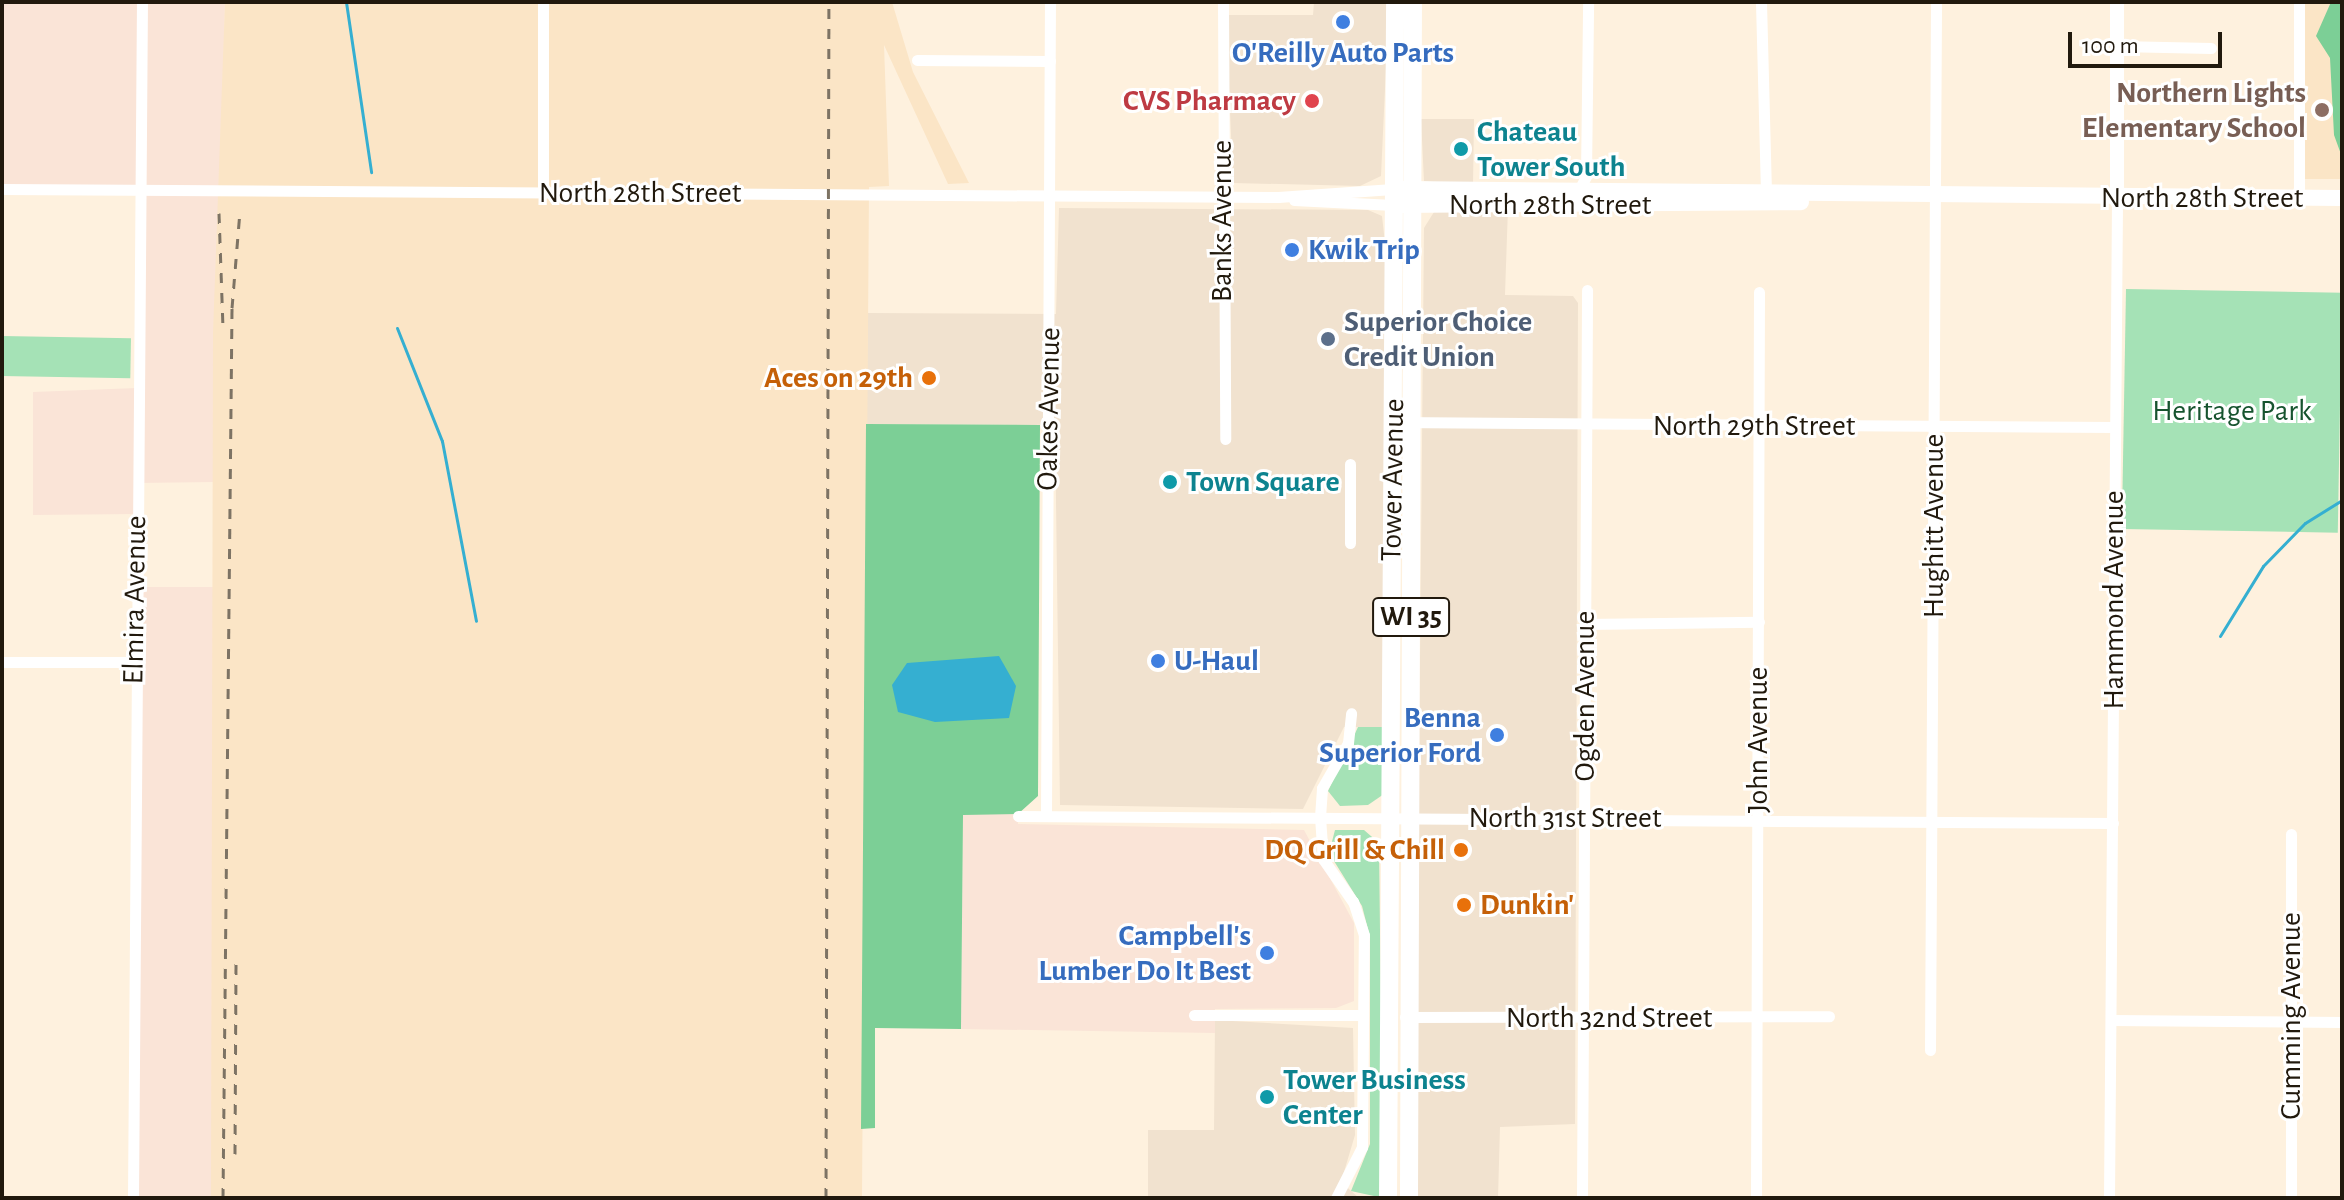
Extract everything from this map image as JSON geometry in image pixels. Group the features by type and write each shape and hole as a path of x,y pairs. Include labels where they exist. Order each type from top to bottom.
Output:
{"main road":[{"name":"Tower Avenue","path":"1388,1198 1395,2"},
{"name":"Tower Avenue","path":"1409,1198 1413,2"},
{"name":"North 28th Street","path":"1393,197 1582,190 1767,199"},
{"name":"North 28th Street","path":"1413,197 1512,204 1822,197 2342,198"}],"street":[{"name":"Elmira Avenue","path":"133,1198 134,662 142,2"},
{"path":"543,2 543,192"},
{"name":"Oakes Avenue","path":"1046,816 1050,2"},
{"name":"Banks Avenue","path":"1223,2 1225,439"},
{"path":"1512,204 1582,190 1588,2"},
{"path":"1761,2 1767,199"},
{"name":"Hughitt Avenue","path":"1930,1050 1936,2"},
{"name":"Hammond Avenue","path":"2109,1198 2117,2"},
{"path":"2299,2 2299,198"},
{"path":"2118,46 2211,48"},
{"path":"917,60 1050,61"},
{"name":"North 28th Street","path":"2,189 1393,197"},
{"name":"Ogden Avenue","path":"1582,1198 1587,290"},
{"name":"John Avenue","path":"1756,1194 1759,292"},
{"name":"North 29th Street","path":"1394,422 2115,427"},
{"path":"1350,464 1350,543"},
{"path":"1585,624 1759,622"},
{"path":"2,662 134,662"},
{"path":"1336,1198 1362,1147 1363,927 1323,859 1320,817 1323,784 1348,743 1351,713"},
{"name":"North 31st Street","path":"1018,816 2113,823"},
{"name":"Cumming Avenue","path":"2291,834 2291,1198"},
{"path":"1194,1015 1363,1015"},
{"name":"North 32nd Street","path":"1389,1017 1829,1016"},
{"path":"2111,1020 2342,1022"}],"shaded area":[{"path":"2,2 225,2 214,482 137,483 136,514 33,515 33,392 137,388 140,189 2,189"},
{"path":"225,2 892,2 913,72 969,183 948,184 884,45 889,186 869,187 862,1198 211,1198 213,333"},
{"path":"1314,2 1389,2 1381,176 1360,186 1233,183 1226,15 1313,15"},
{"name":"Northern Lights Elementary School","path":"2303,2 2342,2 2342,179 2303,179"},
{"path":"1421,119 1474,119 1473,186 1424,181"},
{"path":"1508,207 1505,295 1573,296 1578,303 1575,1124 1500,1127 1498,1198 1415,1198 1424,228 1434,212"},
{"path":"1059,208 1368,210 1382,216 1388,270 1385,727 1344,727 1303,809 1060,805 1055,425 866,424 868,313 1056,314"},
{"path":"135,587 213,587 213,1198 135,1198"},
{"path":"963,814 1018,814 1018,824 1304,830 1354,923 1354,1001 1336,1008 1215,1009 1215,1033 961,1029"},
{"path":"1215,1020 1353,1028 1355,1135 1341,1182 1359,1198 1148,1198 1148,1130 1214,1130"}],"green space":[{"path":"2331,2 2342,2 2342,157 2334,135 2330,58 2316,36"},
{"name":"Heritage Park","path":"2126,289 2342,293 2338,533 2122,529"},
{"path":"2,336 131,338 130,378 2,376"},
{"path":"866,424 1040,425 1038,796 1018,814 963,815 961,1029 875,1028 875,1128 861,1129"},
{"path":"1358,727 1385,727 1384,794 1368,805 1340,806 1328,791"},
{"path":"1335,830 1364,830 1379,843 1383,1198 1351,1191 1370,1144 1370,937 1362,906 1329,853"}],"water":[{"path":"999,656 1016,686 1009,718 935,722 898,712 892,685 907,663"}],"waterway":[{"path":"346,2 371,172"},
{"path":"397,328 442,441 476,621"},
{"path":"2220,636 2263,566 2305,523 2342,500"}],"railway":[{"path":"826,1198 829,2"},
{"path":"223,1198 232,308 240,211"},
{"path":"219,213 223,329"},
{"path":"235,1154 236,962"}],"place":[{"name":"O'Reilly Auto Parts","path":"1343,22"},
{"name":"CVS Pharmacy","path":"1312,101"},
{"name":"Northern Lights Elementary School","path":"2322,110"},
{"name":"Chateau Tower South","path":"1461,149"},
{"name":"Kwik Trip","path":"1292,250"},
{"name":"Superior Choice Credit Union","path":"1328,339"},
{"name":"Aces on 29th","path":"929,378"},
{"name":"Town Square","path":"1170,482"},
{"name":"U-Haul","path":"1158,661"},
{"name":"Benna Superior Ford","path":"1497,735"},
{"name":"DQ Grill & Chill","path":"1461,850"},
{"name":"Dunkin'","path":"1464,905"},
{"name":"Campbell's Lumber Do It Best","path":"1267,953"},
{"name":"Tower Business Center","path":"1267,1097"}]}
